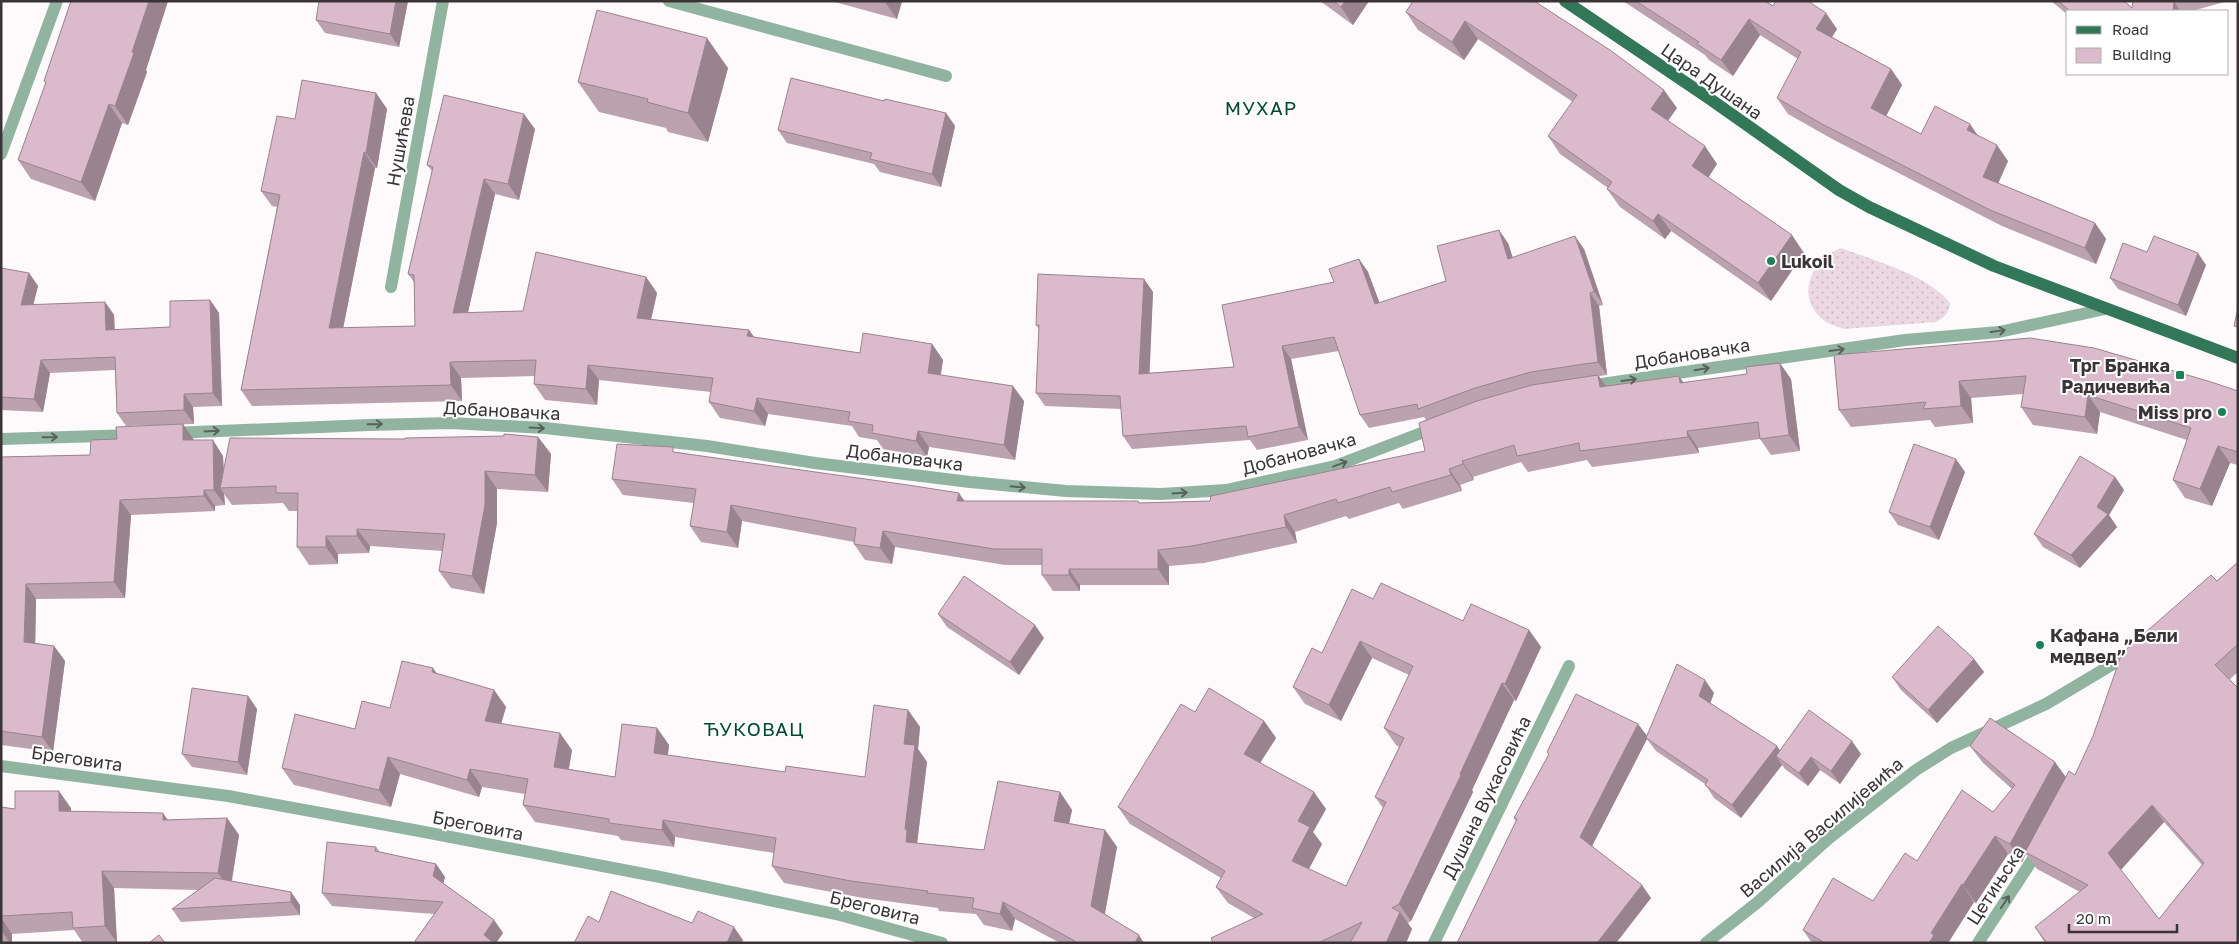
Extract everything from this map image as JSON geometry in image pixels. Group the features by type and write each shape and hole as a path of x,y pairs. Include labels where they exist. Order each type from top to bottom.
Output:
{"main road":[{"name":"Цара Душана","path":"1565,1 1710,99 1839,190 1877,211 1994,266 2105,309"},
{"path":"2105,309 2238,358"}],"street":[{"path":"1,154 57,1"},
{"name":"Нушићева","path":"391,287 443,1"},
{"path":"669,1 946,76"},
{"name":"Добановачка","path":"1579,387 1905,340 1998,332 2105,309"},
{"name":"Добановачка","path":"1,439 378,424 451,423 545,428 707,446 815,463 970,482 1066,491 1161,494 1226,490 1335,466 1449,423"},
{"name":"Василија Василијевића","path":"1706,943 1758,902 1828,839 1916,770 1951,748 2046,704 2128,656 2143,644"},
{"path":"2121,674 2128,656"},
{"name":"Душана Вукасовића","path":"1434,943 1569,666"},
{"name":"Бреговита","path":"1,766 228,796 404,828 670,879 840,915 942,943"},
{"name":"Цетињска","path":"1978,943 2048,834"}],"shaded area":[{"path":"1841,248 1884,263 1928,284 1941,293 1950,303 1948,312 1936,322 1844,329 1825,321 1813,308 1809,298 1811,277 1823,260"}],"building":[{"path":"71,1 149,1 132,52 134,53 115,106 109,104 81,182 18,160 46,82 44,81"},
{"path":"319,1 396,1 390,34 316,20"},
{"path":"1333,1 1345,1 1341,7"},
{"path":"1413,1 1534,1 1610,50 1664,90 1651,109 1705,146 1692,166 1792,235 1758,283 1658,214 1653,221 1607,189 1612,182 1548,136 1577,95 1465,21 1452,42 1406,12"},
{"path":"1636,1 1765,1 1773,6 1776,1 1808,1 1826,13 1816,29 1891,69 1871,108 1921,134 1935,106 1970,124 1967,130 1997,145 1983,177 2095,223 2085,248 1990,210 1822,124 1777,98 1801,52 1749,19 1721,60 1697,44 1699,42"},
{"path":"2058,1 2124,1 2132,8 2133,1 2174,1 2173,10 2069,10"},
{"path":"597,10 707,38 688,113 647,102 648,99 578,82"},
{"path":"791,78 884,101 885,99 946,113 932,174 870,159 872,153 778,130"},
{"path":"302,80 376,93 366,153 364,152 329,328 415,326 414,275 408,274 433,167 427,165 444,95 524,114 508,184 484,179 453,313 523,311 536,252 646,277 637,318 749,330 747,336 860,353 863,333 932,344 928,373 1013,386 1004,445 918,431 916,441 872,433 873,425 848,421 850,412 757,398 754,411 709,402 713,378 588,365 586,389 534,384 536,360 450,362 451,385 241,390 280,195 261,191 277,116 295,119"},
{"path":"1499,230 1508,259 1575,236 1594,291 1590,293 1598,362 1531,372 1475,388 1418,409 1417,404 1360,415 1334,337 1282,346 1299,427 1248,437 1246,426 1123,436 1120,396 1036,393 1039,325 1036,325 1038,274 1144,279 1139,374 1234,367 1222,305 1334,282 1329,269 1359,259 1375,304 1446,281 1437,246"},
{"path":"2154,236 2198,253 2178,305 2110,278 2123,243 2147,252"},
{"path":"1,268 29,273 21,305 105,302 106,330 170,327 170,301 210,300 213,393 184,394 184,410 117,413 115,357 41,360 34,399 1,397"},
{"path":"2238,308 2238,327 2234,326"},
{"path":"2030,338 2094,348 2238,391 2238,452 2218,446 2200,489 2173,480 2191,428 2088,395 2085,417 2021,407 2026,376 1959,381 1961,406 1923,409 1926,402 1839,410 1834,355"},
{"path":"1780,363 1789,435 1760,439 1758,422 1687,431 1688,437 1580,451 1579,443 1517,456 1514,445 1462,461 1463,464 1449,469 1451,475 1392,492 1390,487 1338,503 1336,499 1284,515 1286,527 1192,546 1158,550 1158,569 1069,569 1069,575 1042,575 1042,549 994,549 883,531 880,548 854,544 856,528 731,505 727,532 690,526 696,489 612,479 617,444 673,447 673,452 959,493 957,501 1138,501 1139,503 1210,501 1211,496 1425,451 1419,423 1477,401 1532,385 1598,375 1600,387 1679,376 1680,383 1747,374 1746,367"},
{"path":"183,424 183,440 213,440 214,490 204,490 204,496 120,500 114,582 26,584 24,642 54,646 42,737 1,731 1,457 90,455 91,440 117,439 116,427"},
{"path":"504,434 538,437 535,475 485,471 485,505 472,576 439,571 445,534 357,529 357,536 326,536 326,547 297,547 298,493 276,493 276,486 220,488 230,438 405,439 504,436"},
{"path":"1914,444 1956,459 1930,527 1889,512"},
{"path":"2080,456 2115,477 2097,507 2108,514 2071,555 2034,534"},
{"path":"2238,562 2238,644 2215,665 2238,688 2238,943 2047,943 2035,927 2088,885 2025,852 2069,771 2075,775 2093,736 2122,653 2211,575 2217,581","holes":["2152,805 2204,863 2159,919 2108,853"]},
{"path":"964,576 1035,625 1010,662 938,614"},
{"path":"1381,583 1463,621 1471,604 1529,630 1505,684 1502,683 1461,775 1399,904 1392,908 1400,912 1386,943 1350,943 1362,922 1318,943 1213,943 1211,938 1263,914 1216,887 1225,871 1118,807 1181,704 1195,712 1209,688 1264,721 1244,754 1314,792 1298,821 1310,827 1292,861 1346,886 1386,802 1375,797 1404,738 1384,728 1413,666 1360,641 1329,705 1293,687 1312,648 1322,653 1352,589 1373,599"},
{"path":"1938,626 1974,659 1928,710 1892,677"},
{"path":"402,661 433,668 432,672 494,690 485,721 560,733 554,767 615,777 622,724 657,728 654,753 785,772 786,766 865,777 874,705 908,710 904,744 915,745 905,829 907,830 906,842 984,850 998,781 1060,792 1054,821 1105,830 1091,906 1139,935 1135,943 1074,943 1075,941 1003,902 1000,914 972,908 974,898 851,881 772,866 776,838 663,820 662,830 609,823 609,819 523,805 528,779 470,769 467,780 388,757 379,790 282,768 295,714 355,729 362,701 390,708"},
{"path":"1677,664 1705,680 1699,696 1777,746 1732,805 1705,785 1708,780 1646,738"},
{"path":"192,688 248,696 238,762 182,754"},
{"path":"1576,694 1638,724 1580,837 1642,885 1597,943 1457,943 1517,819 1514,818 1549,754 1547,752"},
{"path":"1809,710 1852,741 1831,771 1811,757 1799,773 1776,756"},
{"path":"1990,718 2055,762 2010,844 1995,836 1931,933 1934,935 1929,943 1825,943 1803,930 1833,878 1873,901 1905,853 1917,861 1962,790 1993,812 2015,785 1970,746"},
{"path":"15,791 59,791 59,811 163,813 163,820 227,818 218,873 102,871 105,926 73,928 72,912 1,916 1,807 15,809"},
{"path":"327,842 376,847 375,851 436,864 433,876 494,920 484,935 494,943 418,943 415,941 443,902 322,893"},
{"path":"215,878 291,892 291,902 172,909"},
{"path":"611,891 692,923 698,911 734,927 727,943 574,943 588,916 599,922"},
{"path":"159,935 165,943 149,943"}],"place":[{"name":"Lukoil","path":"1771,261"},
{"name":"Трг Бранка Радичевића","path":"2180,375"},
{"name":"Miss pro","path":"2222,412"},
{"name":"Кафана „Бели медвед”","path":"2040,645"}],"district":[{"name":"МУХАР","path":"1261,107"},
{"name":"ЋУКОВАЦ","path":"754,728"}]}
